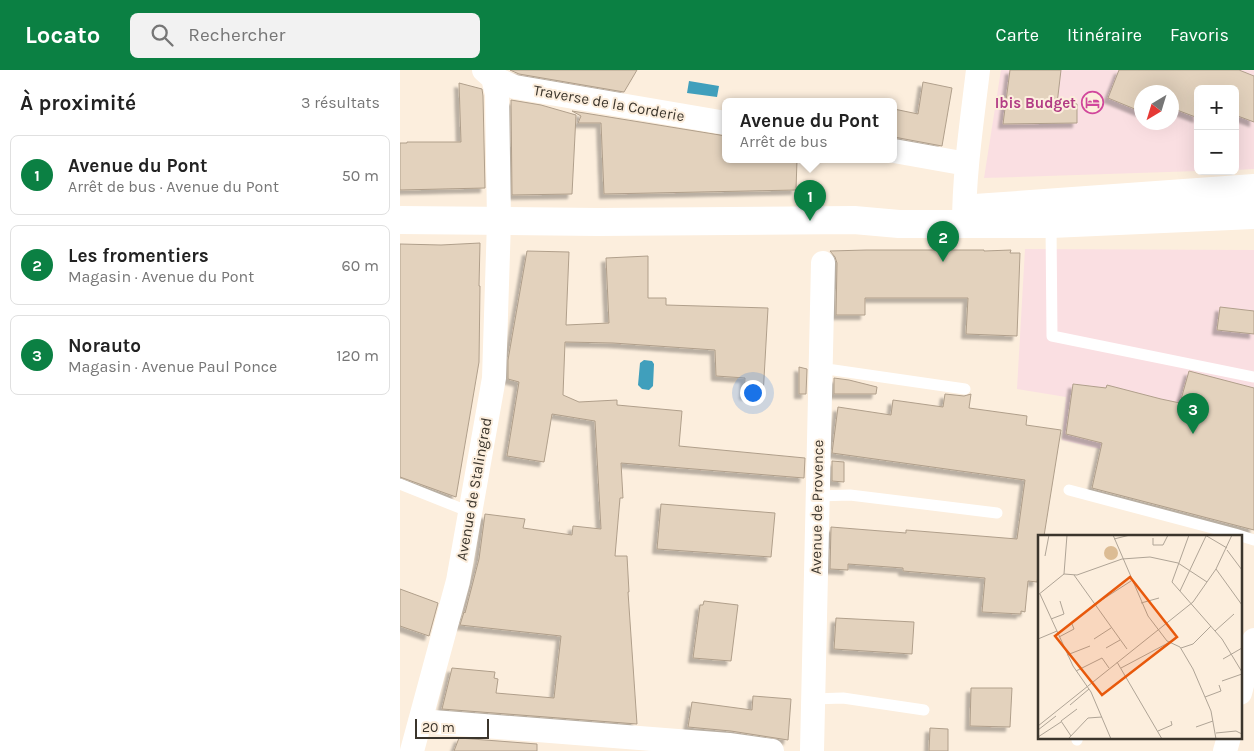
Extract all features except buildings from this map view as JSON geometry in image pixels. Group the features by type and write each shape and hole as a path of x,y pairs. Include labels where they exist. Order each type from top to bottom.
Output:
{"main road":[{"path":"400,220 598,222 854,220 899,224 1254,188"},
{"path":"964,217 1051,224 1254,215"}],"street":[{"path":"964,217 967,164 978,70"},
{"name":"Traverse de la Corderie","path":"489,74 515,87 722,122"},
{"name":"Avenue de Stalingrad","path":"412,751 458,581 494,378 499,221 497,94 489,74"},
{"path":"897,152 967,164"},
{"name":"Avenue de Provence","path":"812,751 823,263"},
{"path":"1242,685 1254,640"},
{"path":"420,721 729,745 772,751"},
{"path":"1225,751 1229,738"}],"lane":[{"path":"1051,224 1052,336 1254,378"},
{"path":"820,368 965,389"},
{"path":"400,484 470,512"},
{"path":"1069,490 1238,535"},
{"path":"818,496 850,495 997,513"},
{"path":"1242,536 1254,540"},
{"path":"813,699 843,698 924,710"}],"shaded area":[{"path":"1001,70 1254,70 1254,169 1239,170 1239,85 1194,85 1194,171 984,178"},
{"path":"1025,249 1254,250 1254,485 1062,440 1066,397 1017,389"}],"water":[{"path":"689,81 719,86 717,97 687,93"},
{"path":"644,360 652,361 654,364 653,386 649,390 642,389 638,385 640,363"}],"place":[{"name":"Ibis Budget","path":"1092,103"},
{"name":"Avenue du Pont","path":"810,221"},
{"name":"Les fromentiers","path":"943,262"},
{"name":"Norauto","path":"1193,434"}]}
